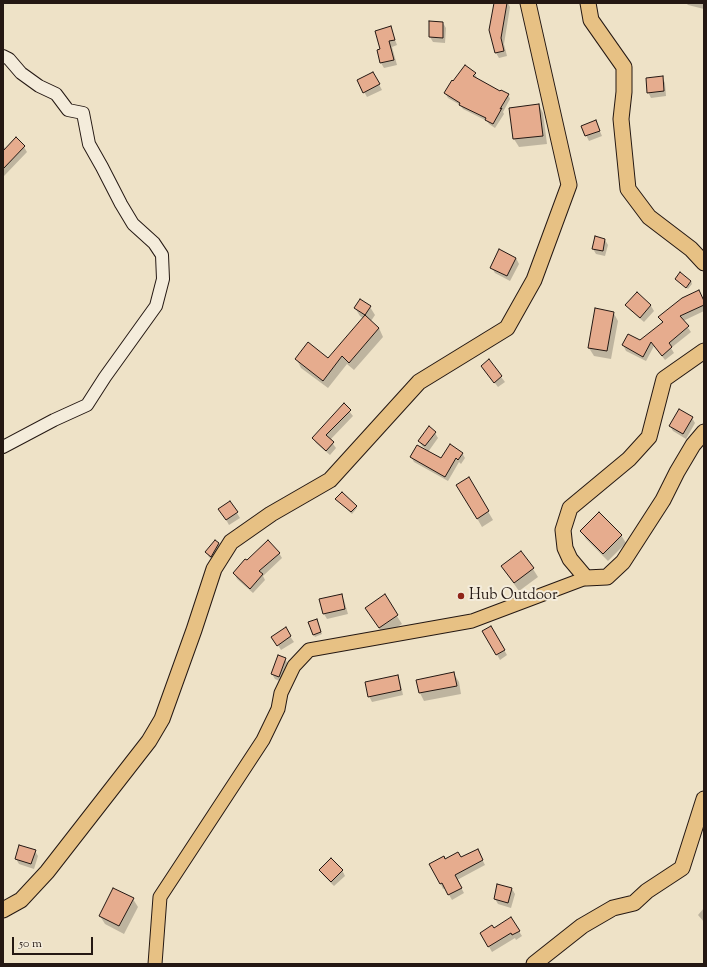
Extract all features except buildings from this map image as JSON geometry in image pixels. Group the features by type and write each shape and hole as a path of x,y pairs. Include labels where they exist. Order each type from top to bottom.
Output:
{"highway":[{"path":"3,910 21,900 47,872 149,742 162,719 214,570 231,542 271,514 330,480 419,382 507,328 534,280 569,186 528,3"},
{"path":"588,3 592,20 624,67 624,92 621,119 628,189 649,218 691,249 704,264"},
{"path":"704,351 664,379 649,437 629,459 570,508 563,530 565,548 570,559 586,578 607,577 623,562 663,500 693,445 704,432"},
{"path":"534,964 582,926 612,908 634,903 648,891 682,868 704,799"}],"main road":[{"path":"155,964 160,897 264,740 278,709 281,693 294,666 309,650 472,621 586,578"}],"street":[{"path":"3,56 9,59 22,73 39,86 56,94 68,110 83,113 89,144 120,204 133,224 154,243 162,255 163,279 156,306 105,377 87,405 54,420 3,447"}],"place":[{"name":"Hub Outdoor","path":"461,596"}]}
